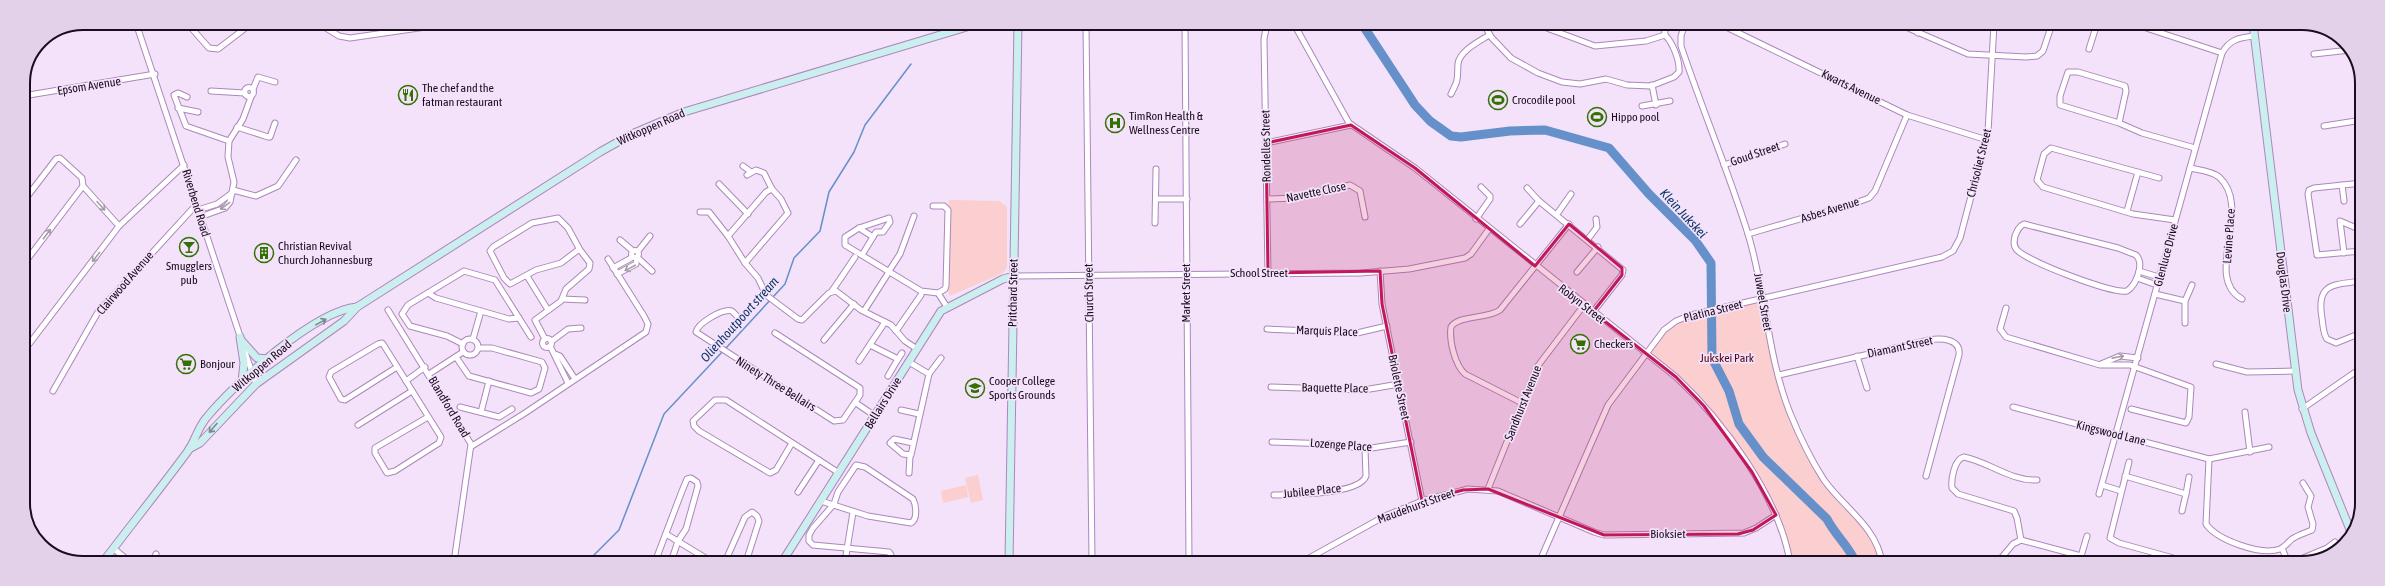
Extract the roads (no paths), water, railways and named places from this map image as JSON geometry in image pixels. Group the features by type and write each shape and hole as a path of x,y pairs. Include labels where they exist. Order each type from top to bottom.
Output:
{"street":[{"name":"Riverbend Road","path":"139,30 155,74 197,208 256,384"},
{"path":"194,30 210,48 218,49 243,30"},
{"path":"327,30 331,33 350,38 405,30"},
{"name":"Witkoppen Road","path":"189,449 200,443 256,384 344,321 357,307 600,152 632,134 684,112 960,30"},
{"name":"Pritchard Street","path":"1009,556 1018,30"},
{"name":"Church Street","path":"1086,30 1092,556"},
{"name":"Market Street","path":"1185,30 1189,556"},
{"name":"Rondelles Street","path":"1266,30 1264,39 1268,273"},
{"path":"1266,143 1351,126 1297,30"},
{"path":"1487,30 1502,51 1517,63 1562,82 1580,84 1606,79 1627,85 1652,85 1678,74 1679,64 1671,43 1665,35 1665,30"},
{"path":"1552,30 1595,46 1646,41 1665,35"},
{"name":"Juweel Street","path":"1682,30 1681,46 1748,234 1764,298 1769,337 1790,411 1818,469 1833,491 1870,532 1877,545 1880,556"},
{"name":"Kwarts Avenue","path":"1732,30 1907,115 1987,140"},
{"path":"1912,30 1963,52 1993,55 2038,56 2045,49 2050,30"},
{"name":"Chrisoliet Street","path":"1953,252 1960,238 1987,140 1994,30"},
{"path":"2089,48 2095,30"},
{"path":"2152,30 2222,53 2228,44 2234,40 2254,36"},
{"name":"Douglas Drive","path":"2254,30 2295,370 2302,409 2349,528"},
{"path":"1451,94 1459,77 1458,62 1468,49 1490,35"},
{"path":"2314,54 2344,51"},
{"name":"Glenluce Drive","path":"2099,494 2222,53"},
{"path":"2118,123 2126,91 2124,86 2078,72 2068,72 2060,96 2060,105 2118,123 2142,133 2195,148"},
{"name":"Epsom Avenue","path":"30,95 155,74"},
{"path":"200,217 227,206 232,200 234,182 228,157 229,141 249,107 251,97 254,94 253,89 258,77 275,82"},
{"path":"1652,85 1656,105"},
{"path":"245,93 246,88 253,89"},
{"path":"211,92 245,93 251,97"},
{"path":"187,97 175,93 174,97 183,123 190,129 229,141"},
{"path":"1642,106 1656,105 1670,101"},
{"path":"178,108 198,112"},
{"name":"Asbes Avenue","path":"1748,234 1851,204 1871,196 1875,191 1907,115"},
{"path":"2324,126 2355,121"},
{"path":"237,127 268,138 275,123"},
{"name":"Robyn Street","path":"1351,126 1415,168 1476,219 1681,382 1709,411 1752,472 1776,515 1785,538 1789,556"},
{"name":"Goud Street","path":"1724,165 1786,144"},
{"path":"2159,178 2053,148 2047,150 2037,177 2041,186 2127,211 2175,220"},
{"path":"30,193 58,158 82,178 83,186 119,226"},
{"path":"232,192 256,196 278,186 296,160"},
{"path":"30,343 119,226 184,165"},
{"path":"743,166 749,173 756,170 764,173 772,189 781,199 788,215 745,263"},
{"name":"Levine Place","path":"2190,168 2218,176 2231,194 2232,207 2226,278 2232,292 2242,300"},
{"path":"1155,223 1156,169"},
{"path":"2127,211 2138,172"},
{"path":"719,184 748,214"},
{"name":"Navette Close","path":"1267,199 1296,198 1350,184 1360,191 1365,218"},
{"path":"2355,184 2311,189 2308,194 2316,255 2355,252"},
{"path":"2342,185 2344,201"},
{"path":"30,256 83,186"},
{"path":"1476,219 1490,199 1490,196 1481,187"},
{"path":"1527,188 1539,201 1598,247 1622,268 1624,273 1593,312"},
{"path":"728,236 766,192 772,189"},
{"name":"Clairwood Avenue","path":"53,391 98,312 197,208 217,204 232,192"},
{"path":"1557,214 1571,194"},
{"path":"1156,199 1187,199"},
{"path":"1520,224 1539,201"},
{"path":"862,255 877,232 883,232 890,218 859,228 847,235 844,242 862,255 888,273 921,291 938,293 945,289 948,210 944,206 933,206"},
{"path":"700,212 709,212 728,236 745,263 757,277 768,297 798,319 802,320 832,291 855,257"},
{"path":"864,311 900,254 914,216"},
{"path":"568,383 557,363 548,338 545,339 534,322 562,299 566,289 590,267 590,263 560,218 532,223 493,247 490,254 509,284 536,270 560,264 574,251 580,250"},
{"path":"1588,239 1597,227 1596,219"},
{"path":"2344,254 2340,221 2343,220 2355,226"},
{"path":"1522,403 1471,377 1460,369 1456,359 1450,328 1455,322 1498,312 1568,224"},
{"path":"2030,224 2136,255 2139,260 2139,271 2131,288 2125,292 2074,278 2024,255 2016,249 2014,240 2019,227 2030,224"},
{"path":"859,228 873,237"},
{"name":"School Street","path":"1014,276 1268,273 1408,269 1465,258 1471,254 1489,229"},
{"path":"613,268 635,254 650,236"},
{"path":"620,240 652,271"},
{"path":"1577,272 1598,247"},
{"name":"Platina Street","path":"1542,556 1608,406 1670,324 1680,318 1701,312 1725,308 1942,257 1953,252"},
{"path":"617,274 636,264 635,254"},
{"path":"472,446 525,413 646,332 646,320 608,259"},
{"name":"Briolette Street","path":"1380,271 1381,301 1422,501"},
{"path":"2139,271 2159,277"},
{"path":"463,344 447,336 410,326 403,319 405,308 460,273 468,272 495,280 531,336"},
{"path":"527,276 548,310"},
{"name":"Bellairs Drive","path":"786,556 941,311 947,306 1003,279 1014,276"},
{"path":"2137,278 2157,285"},
{"path":"2355,282 2333,286 2322,294 2320,301 2327,339 2336,343 2355,335"},
{"path":"2185,323 2185,301 2192,285"},
{"path":"832,291 838,291 864,311 885,322 916,350"},
{"path":"428,293 439,299 481,311 511,319 520,318"},
{"path":"938,293 947,306"},
{"path":"2155,294 2185,301"},
{"path":"896,331 921,295"},
{"path":"562,299 585,300"},
{"path":"824,340 854,304"},
{"name":"Sandhurst Avenue","path":"1488,489 1540,361 1584,305"},
{"name":"Witkoppen Road","path":"107,556 189,449 206,418 242,381 269,359 320,322 345,310 357,307"},
{"path":"2006,308 2000,329 2004,336 2100,365 2124,364 2190,385 2192,392 2189,419 2186,423 2132,409"},
{"name":"Blandford Road","path":"388,310 425,367 472,446 455,556"},
{"path":"473,339 481,311"},
{"name":"Ninety Three Bellairs","path":"737,316 732,311 725,311 702,323 696,329 699,335 834,421 843,420 856,403"},
{"path":"860,361 885,322"},
{"name":"Marquis Place","path":"1267,329 1357,333 1387,326"},
{"path":"551,344 568,329 581,328"},
{"path":"775,333 860,388 860,395 856,403 875,416"},
{"path":"240,338 257,358 269,359"},
{"path":"240,338 244,363 242,381"},
{"path":"463,352 463,344 466,340 473,339"},
{"path":"473,339 478,344 479,348"},
{"name":"Diamant Street","path":"1779,374 1934,339 1951,341 1959,347 1959,355 1926,476"},
{"path":"397,367 345,400 341,399 329,379 331,372 380,343 397,367 406,381 412,392 428,417 440,437 441,442 395,471 387,473 375,453 375,448 428,417"},
{"path":"870,345 898,359"},
{"path":"456,357 468,375 533,393 540,386 545,366 540,361 492,348 479,348 473,355 468,356 463,352"},
{"path":"429,374 463,352"},
{"path":"888,376 902,353"},
{"path":"555,354 560,356 575,379"},
{"path":"1857,356 1867,388"},
{"path":"2100,365 2120,356 2138,358"},
{"path":"909,473 910,456 929,374 941,358"},
{"path":"908,362 929,374"},
{"path":"2216,364 2246,372 2295,370"},
{"path":"406,381 425,367"},
{"path":"2302,409 2355,372"},
{"path":"481,412 489,381"},
{"name":"Baquette Place","path":"1271,387 1364,390 1399,384"},
{"path":"358,425 412,392"},
{"path":"792,443 776,470 770,473 699,431 694,426 693,421 715,400 726,400 839,473"},
{"path":"460,407 500,417 512,409"},
{"name":"Kingswood Lane","path":"2013,407 2116,433 2209,459"},
{"path":"901,410 919,414"},
{"path":"2245,412 2250,452"},
{"path":"910,456 892,447 891,442 896,440 914,443"},
{"name":"Lozenge Place","path":"1272,442 1331,444 1365,449 1411,442"},
{"path":"2269,447 2209,459 2206,524 2228,541 2239,545 2271,550 2282,548 2294,538 2313,528 2308,508 2310,492 2303,483"},
{"name":"Jubilee Place","path":"1274,495 1319,493 1360,484 1366,476 1365,449"},
{"path":"2021,540 2014,510 1958,494 1952,488 1952,480 1958,459 1964,457 1988,464 2001,472 2037,480"},
{"path":"798,492 819,460"},
{"path":"2129,462 2110,532 2112,540 2167,556"},
{"path":"821,501 834,504 853,512 911,523 915,519 916,505 911,497 859,465 853,468 836,496 834,504 813,528 809,541 813,545 889,552 889,556"},
{"path":"2125,476 2186,494"},
{"path":"2182,511 2189,477"},
{"path":"657,556 687,479 691,478 698,482 698,486 686,529 678,541 673,556"},
{"path":"2102,485 2121,491"},
{"name":"Maudehurst Street","path":"1313,556 1377,520 1422,501 1463,490 1488,489 1505,494 1559,517"},
{"path":"727,556 745,517 752,512 757,516 759,521 748,556"},
{"path":"846,556 853,512"},
{"name":"Bioksiet","path":"1559,517 1601,534 1691,534 1744,533 1776,515"},
{"path":"666,534 702,556"},
{"path":"2004,556 2013,544 2021,540 2081,556 2087,536"},
{"path":"2307,556 2329,547 2335,542"},
{"path":"113,548 123,556"},
{"path":"2282,548 2286,556"}],"waterway":[{"name":"Klein Jukskei","path":"1366,30 1415,105 1430,121 1451,136 1461,137 1510,131 1545,130 1609,148 1649,194 1695,240 1711,263 1712,358 1729,391 1739,424 1763,457 1827,519 1852,556"},
{"name":"Olienhoutpoort stream","path":"726,348 785,284 794,258 820,231 829,192 854,152 865,125 911,64"},
{"name":"Olienhoutpoort stream","path":"593,556 619,530 664,414 723,351"}],"place":[{"name":"The chef and the fatman restaurant","path":"408,95"},
{"name":"Crocodile pool","path":"1498,100"},
{"name":"Hippo pool","path":"1597,117"},
{"name":"TimRon Health & Wellness Centre","path":"1115,123"},
{"name":"Smugglers pub","path":"189,247"},
{"name":"Christian Revival Church Johannesburg","path":"264,253"},
{"name":"Checkers","path":"1580,344"},
{"name":"Bonjour","path":"186,364"},
{"name":"Cooper College Sports Grounds","path":"975,388"}],"park label":[{"name":"Jukskei Park","path":"1727,358"}]}
